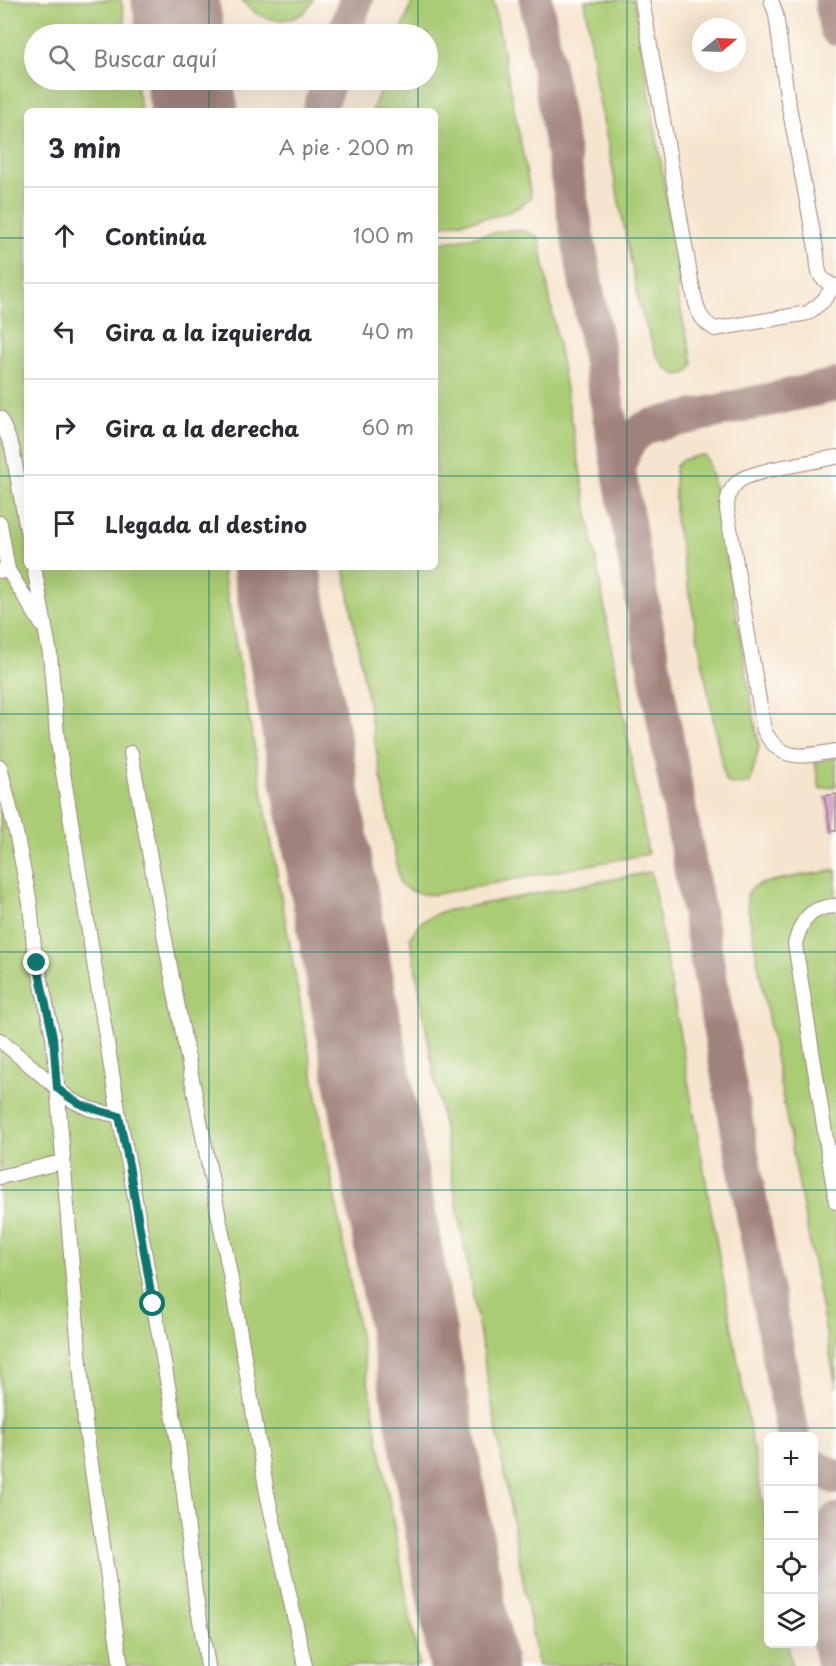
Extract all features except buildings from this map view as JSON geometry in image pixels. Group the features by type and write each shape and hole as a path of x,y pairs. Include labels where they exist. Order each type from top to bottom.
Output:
{"lane":[{"path":"642,0 698,312 704,323 715,329 808,313 823,301 835,286 824,282 819,272 787,96 776,14 771,0"},
{"path":"0,418 12,447 24,513"},
{"path":"836,457 743,478 731,490 727,498 727,510 764,730 776,748 789,754 801,756 836,751"},
{"path":"0,523 4,570 46,632"},
{"path":"35,570 50,654 57,736 119,1116 177,1442 195,1592 208,1666"},
{"path":"131,753 230,1274 267,1493 305,1666"},
{"path":"0,767 30,903 34,947 53,1037 85,1423 121,1666"},
{"path":"836,906 827,906 810,913 799,930 795,944 836,1202"},
{"path":"0,1040 71,1100 90,1109 119,1116"},
{"path":"0,1177 62,1162"}],"green space":[{"path":"0,0 121,0 125,24 24,24 24,90 137,90 140,108 24,108 24,570 223,570 419,1666 0,1666"},
{"path":"242,0 313,0 299,16 279,20 258,14"},
{"path":"413,0 493,0 531,196 524,204 488,218 438,226 438,108 373,108 380,90 438,90 438,24 404,24"},
{"path":"585,0 634,0 680,278 677,295 693,364 689,372 684,374 676,375 664,366 656,354 640,308 596,84"},
{"path":"509,230 525,231 539,237 648,854 427,895 408,890 400,884 345,570 438,570 438,243"},
{"path":"705,456 708,461 716,494 759,747 750,783 743,784 725,781 675,518 675,467 682,460"},
{"path":"836,758 836,786 820,789 815,762"},
{"path":"836,870 836,1387 747,897 751,889 756,886"},
{"path":"651,872 764,1509 764,1648 789,1648 792,1666 538,1666 410,937 421,922 440,912"}],"taxiway":[{"path":"348,24 356,0"},
{"path":"536,0 792,1432"},
{"path":"831,0 836,29"},
{"path":"320,108 326,90"},
{"path":"192,96 195,108"},
{"path":"619,471 622,456 628,444 637,434 650,426 836,385"},
{"path":"278,570 280,586"},
{"path":"818,1468 836,1478"},
{"path":"819,1582 822,1550 827,1535 836,1520"},
{"path":"818,1579 833,1666"}],"runway":[{"path":"175,0 179,24"},
{"path":"191,90 194,108"},
{"path":"277,570 473,1666"}],"route":[{"path":"37,963 53,1037 57,1088 71,1100 90,1109 119,1116 153,1304"}]}
